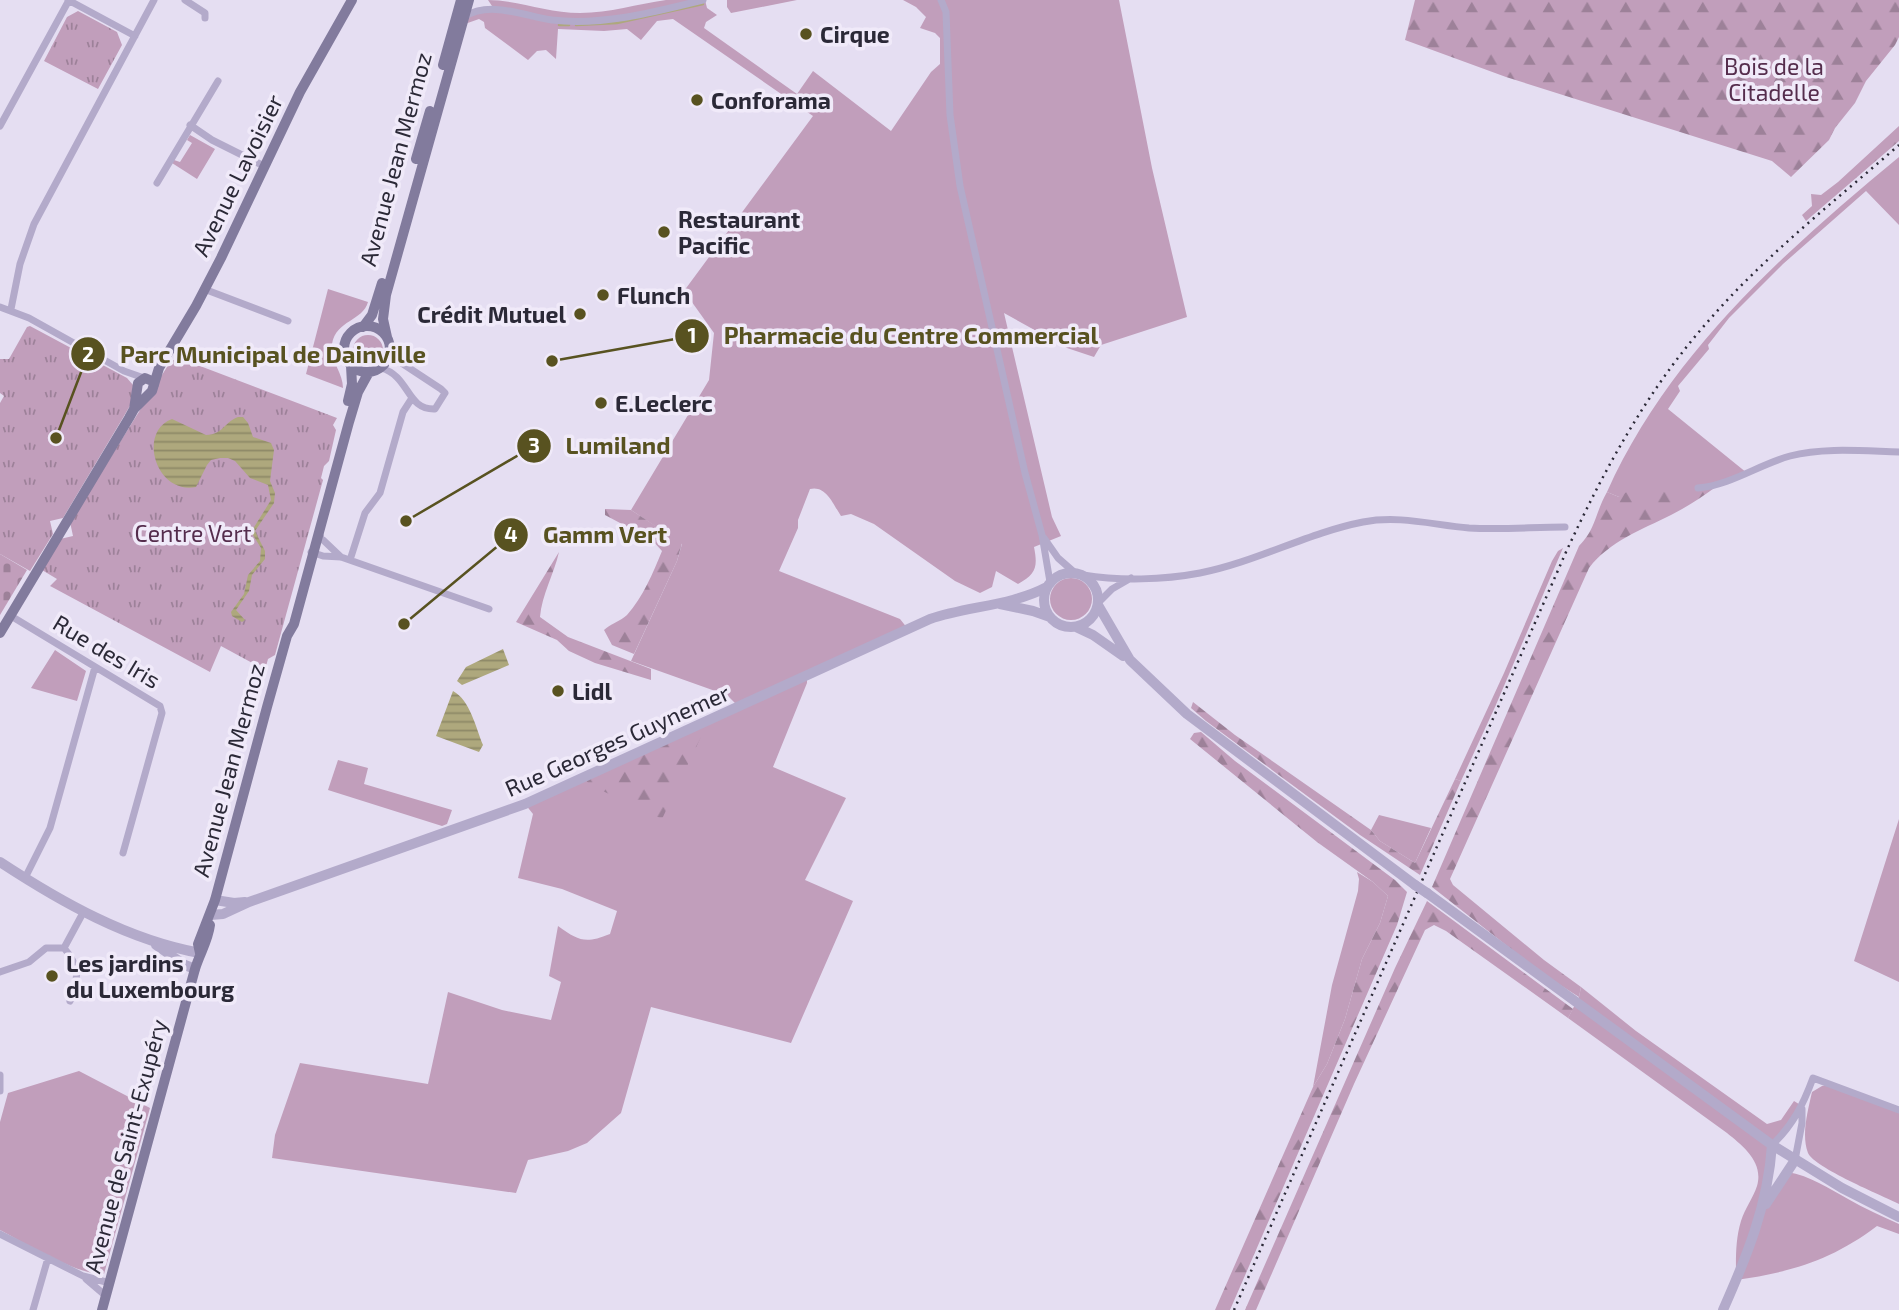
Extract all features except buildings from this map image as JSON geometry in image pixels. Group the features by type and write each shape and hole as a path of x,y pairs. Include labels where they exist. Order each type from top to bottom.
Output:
{"main road":[{"name":"Avenue Lavoisier","path":"0,633 134,409 144,385 159,368 204,289 300,92 352,0"},
{"name":"Avenue Jean Mermoz","path":"363,327 372,315 379,296 461,0"},
{"name":"Avenue Jean Mermoz","path":"387,337 383,319 386,295 469,0"},
{"path":"363,327 376,328 387,337 390,353 375,370 360,371 351,366 346,358 345,343 354,331 363,327"},
{"name":"Avenue Jean Mermoz","path":"200,953 206,943 210,915 287,636 313,554 317,526 351,391 351,366"},
{"name":"Avenue Jean Mermoz","path":"287,636 286,623 356,400 375,370"},
{"name":"Avenue de Saint-Exupéry","path":"102,1310 200,953"}],"street":[{"path":"10,309 20,264 34,224 154,0"},
{"path":"185,0 205,13 205,18"},
{"path":"464,17 490,3 538,18 593,21 703,0"},
{"path":"941,0 947,23 948,92 957,168 1019,448 1042,535 1048,584 1044,603 1050,618 1062,626 1076,627 1093,635 1129,660 1196,721 1415,885 1772,1145 1899,1217"},
{"path":"0,126 73,1 135,36"},
{"path":"157,183 218,81"},
{"path":"190,125 212,140 264,166"},
{"path":"204,289 288,321"},
{"path":"0,307 10,309 124,371 144,385"},
{"path":"375,370 390,371 400,377 412,398 426,408 435,409 445,393 390,353"},
{"path":"350,560 365,513 380,493 403,412 412,398"},
{"path":"1698,488 1717,486 1793,455 1899,452"},
{"path":"1048,584 1061,574 1131,578 1200,573 1336,529 1385,519 1511,530 1565,527"},
{"path":"317,526 321,538 341,556 489,609"},
{"path":"1042,535 1058,558 1097,590 1098,604 1129,660"},
{"path":"313,554 341,556"},
{"path":"1076,627 1090,620 1098,604 1112,589 1131,578"},
{"name":"Rue Georges Guynemer","path":"210,915 223,914 249,902 525,804 919,624 948,613 1018,599 1048,584"},
{"name":"Rue Georges Guynemer","path":"996,604 1033,611 1050,618"},
{"name":"Rue des Iris","path":"11,615 158,703 161,709 123,853"},
{"path":"25,878 50,828 95,667"},
{"path":"0,862 84,911 153,942 200,953"},
{"path":"215,900 249,902"},
{"path":"64,948 84,911"},
{"path":"153,942 195,969"},
{"path":"0,972 29,962 46,948 64,948"},
{"path":"64,948 78,970 70,1001"},
{"path":"0,1075 0,1091"},
{"path":"1723,1310 1763,1208 1772,1145 1788,1130 1802,1106 1813,1078 1899,1110"},
{"path":"1763,1208 1795,1160 1802,1123 1802,1106"},
{"path":"0,1234 83,1276 110,1283"},
{"path":"33,1310 48,1258"},
{"path":"83,1276 106,1296"}],"green space":[{"path":"488,0 556,11 591,13 666,0 705,0 707,8 717,15 706,22 704,28 797,94 813,71 891,131 931,72 940,64 940,38 935,33 920,28 926,17 903,0 1119,0 1152,168 1187,317 1101,345 1094,357 1067,348 1004,313 1052,517 1061,536 1034,547 1034,569 1029,577 1018,584 996,571 992,587 980,593 955,581 874,524 851,514 841,516 825,493 810,489 798,520 798,528 779,571 900,619 908,629 807,676 807,683 773,767 846,798 805,880 853,901 791,1043 651,1007 621,1113 587,1143 568,1151 528,1160 516,1193 272,1158 275,1135 300,1063 428,1084 448,992 502,1010 551,1020 561,982 549,976 558,926 577,938 594,939 610,934 617,911 562,889 518,878 533,814 525,804 739,707 729,697 718,692 631,661 677,561 682,544 631,510 709,380 714,333 684,291 813,116 673,19 657,21 641,40 627,29 558,29 556,59 546,50 537,51 528,60 485,28 484,22 479,19 462,25 477,8 492,6"},
{"path":"727,0 797,0 731,13"},
{"name":"Bois de la Citadelle","path":"1415,0 1899,0 1899,37 1866,81 1855,103 1829,140 1791,177 1772,161 1506,77 1405,40"},
{"path":"78,11 117,32 122,45 98,89 44,61 67,17"},
{"name":"Bois de la Citadelle","path":"1899,126 1899,141 1806,221 1802,215 1812,206 1811,194 1821,195 1838,182"},
{"path":"190,135 215,149 197,179 172,163 174,160 180,162 192,143 187,140"},
{"path":"1899,157 1899,225 1866,191 1783,264 1729,318 1708,345 1709,349 1678,386 1680,391 1668,409 1747,473 1717,486 1619,497 1607,492 1633,442 1696,350 1772,268"},
{"path":"328,289 368,302 361,313 334,336 332,355 343,388 306,374"},
{"path":"30,326 127,378 133,385 132,402 63,518 50,521 53,534 30,571 0,554 0,403 4,396 0,393 0,359 9,359"},
{"path":"368,335 379,339 383,350 379,361 368,365 357,361 353,350 357,339"},
{"name":"Centre Vert","path":"179,358 337,418 333,425 336,430 329,461 324,466 321,478 323,480 275,655 268,659 265,670 221,646 210,672 50,586 57,579 42,570 60,539 73,536 70,522 167,367 171,361"},
{"path":"1717,486 1683,509 1616,543 1589,568 1450,879 1453,885 1581,987 1579,997 1543,974 1432,887 1579,546 1592,527 1607,492 1619,497 1626,492 1650,487"},
{"path":"605,509 631,510 682,543 677,561 634,654 612,645 604,630 625,617 633,608 662,551 652,540 605,515"},
{"path":"1563,548 1461,781 1455,779 1552,561"},
{"path":"559,552 540,617 568,637 651,669 651,680 595,663 569,651 557,640 516,622"},
{"path":"0,554 27,570 0,615"},
{"path":"1071,578 1086,584 1092,599 1086,614 1071,620 1056,614 1050,599 1056,584"},
{"path":"55,650 86,671 77,701 31,688"},
{"path":"1193,702 1235,735 1371,830 1380,841 1415,863 1455,779 1461,781 1420,875 1360,835 1206,721 1191,708"},
{"path":"709,720 662,819 590,785 584,778"},
{"path":"1201,732 1235,761 1395,880 1407,892 1397,925 1230,1310 1215,1310 1313,1087 1327,1064 1345,1019 1362,959 1380,923 1388,896 1190,739 1194,733"},
{"path":"338,760 368,768 364,784 452,810 447,824 442,826 328,790"},
{"path":"1379,815 1431,828 1415,863 1380,841 1371,830"},
{"path":"1899,819 1899,982 1854,961"},
{"path":"1357,872 1388,896 1380,923 1362,959 1345,1019 1327,1064 1313,1087 1332,985 1358,891"},
{"path":"1427,901 1573,1009 1568,1018 1446,931 1434,925 1425,930 1354,1084 1256,1310 1245,1310 1395,968"},
{"path":"1581,987 1636,1031 1767,1124 1781,1120 1794,1101 1802,1106 1772,1145 1764,1206 1787,1172 1812,1179 1899,1224 1899,1234 1877,1226 1844,1248 1811,1263 1736,1280 1739,1228 1757,1186 1758,1169 1755,1162 1727,1133 1568,1018"},
{"path":"79,1071 150,1108 104,1274 80,1270 0,1230 0,1122 8,1093"},
{"path":"1832,1084 1899,1110 1899,1204 1835,1173 1808,1153 1805,1131 1812,1092"}],"shaded area":[{"path":"238,417 243,417 248,423 253,437 271,443 274,450 270,481 275,493 274,503 255,531 265,551 265,559 252,575 249,591 236,610 245,620 242,622 232,616 231,612 244,594 248,575 260,561 261,548 251,532 271,500 268,485 250,478 235,461 220,458 211,460 196,487 182,487 170,482 162,472 156,461 154,448 155,436 161,426 172,419 206,435 217,432"},
{"path":"503,649 509,665 462,685 457,681 466,667"},
{"path":"453,691 464,701 472,715 483,745 479,752 436,736"}],"waterway":[{"path":"576,25 617,23 703,4"},
{"path":"559,25 569,25"}],"railway":[{"path":"1234,1310 1566,552 1630,429 1689,344 1733,294 1778,250 1899,145"}],"place":[{"name":"Cirque","path":"806,34"},
{"name":"Conforama","path":"697,100"},
{"name":"Restaurant Pacific","path":"664,232"},
{"name":"Flunch","path":"603,295"},
{"name":"Crédit Mutuel","path":"580,314"},
{"name":"Pharmacie du Centre Commercial","path":"552,361"},
{"name":"E.Leclerc","path":"601,403"},
{"name":"Parc Municipal de Dainville","path":"56,438"},
{"name":"Lumiland","path":"406,521"},
{"name":"Gamm Vert","path":"404,624"},
{"name":"Lidl","path":"558,691"},
{"name":"Les jardins du Luxembourg","path":"52,976"}]}
